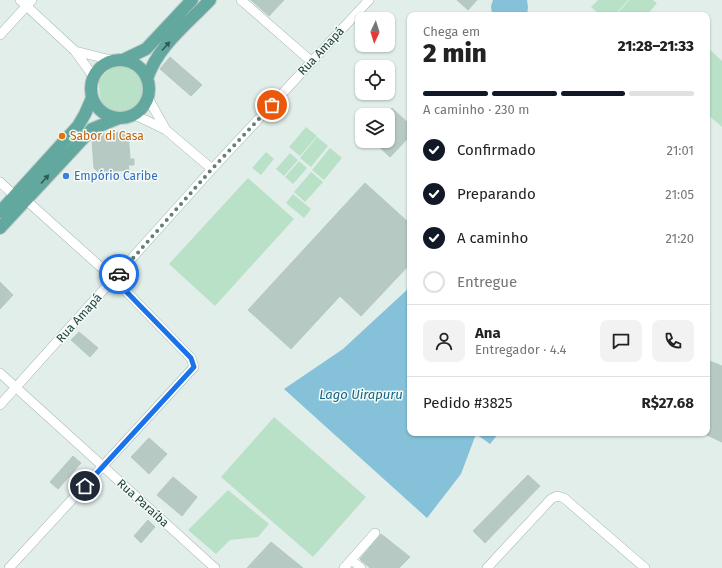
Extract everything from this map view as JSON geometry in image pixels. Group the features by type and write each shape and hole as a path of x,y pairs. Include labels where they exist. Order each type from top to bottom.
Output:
{"main road":[{"path":"120,118 111,117 103,113 96,106 90,90 93,76 99,68 146,49 192,0"},
{"path":"0,212 20,198 92,129 120,118 135,115 148,98 147,79 152,64 164,48 210,0"},
{"path":"117,60 137,66 147,79"},
{"path":"0,228 20,198 78,126 86,114 92,98"}],"street":[{"path":"241,0 312,62"},
{"name":"Rua Amapá","path":"0,405 212,169 369,0"},
{"path":"0,35 26,2 75,51 93,76"},
{"path":"75,51 117,60"},
{"path":"148,98 166,130"},
{"path":"135,115 166,130 212,169"},
{"path":"0,182 114,279 191,358 194,367 10,568"},
{"name":"Rua Paraíba","path":"0,373 215,568"},
{"path":"487,568 551,499 557,496 564,498 645,568"},
{"path":"344,568 375,533"},
{"path":"352,560 361,568"}],"green space":[{"path":"598,0 628,0 618,12 597,12 591,7"},
{"path":"629,0 653,0 657,3 650,12 619,12"},
{"path":"710,50 722,61 722,127 710,117"},
{"path":"125,66 132,69 142,78 144,99 132,113 115,113 105,108 102,103 99,90 99,80 111,67"},
{"path":"306,127 317,136 300,156 289,147"},
{"path":"317,137 328,146 311,167 300,158"},
{"path":"330,148 342,158 324,180 312,170"},
{"path":"266,152 274,159 261,175 252,168"},
{"path":"290,153 298,160 284,176 276,169"},
{"path":"299,161 307,168 293,184 285,177"},
{"path":"311,172 323,182 305,202 294,192"},
{"path":"248,178 294,219 215,306 169,264"},
{"path":"293,194 311,209 304,218 286,203"},
{"path":"274,417 366,497 313,557 221,477"},
{"path":"228,490 269,524 258,537 230,540 216,554 188,530"}],"water":[{"path":"493,0 527,0 528,7 527,12 492,12 491,6"},
{"name":"Lago Uirapuru","path":"407,290 407,436 475,436 461,474 427,518 284,389 343,349"},
{"name":"Lago Uirapuru","path":"479,436 497,436 490,444"}],"building":[{"path":"251,0 284,0 269,16"},
{"path":"457,0 477,0 468,10"},
{"path":"170,57 202,85 191,96 160,69"},
{"path":"395,111 407,122 407,139 390,157 380,148 395,148"},
{"path":"128,132 130,159 134,159 134,165 128,165 129,170 98,172 94,168 92,140 100,134"},
{"path":"365,183 407,221 407,267 361,316 340,296 291,349 248,310"},
{"path":"0,282 13,295 0,309"},
{"path":"79,332 98,348 90,357 71,340"},
{"path":"710,361 722,366 722,442 709,436"},
{"path":"149,438 167,454 149,474 131,457"},
{"path":"73,456 81,463 58,489 50,482"},
{"path":"528,475 540,486 485,543 473,531"},
{"path":"173,477 197,497 182,516 157,495"},
{"path":"148,520 155,527 141,543 134,536"},
{"path":"381,534 410,557 399,568 370,568 360,559"},
{"path":"271,542 303,568 247,568"}],"way so far":[{"path":"119,274 212,169 272,105"}],"place":[{"name":"Sabor di Casa","path":"62,136"},
{"name":"Empório Caribe","path":"66,176"}],"route":[{"path":"85,486 194,367 191,358 114,279 119,274"}]}
